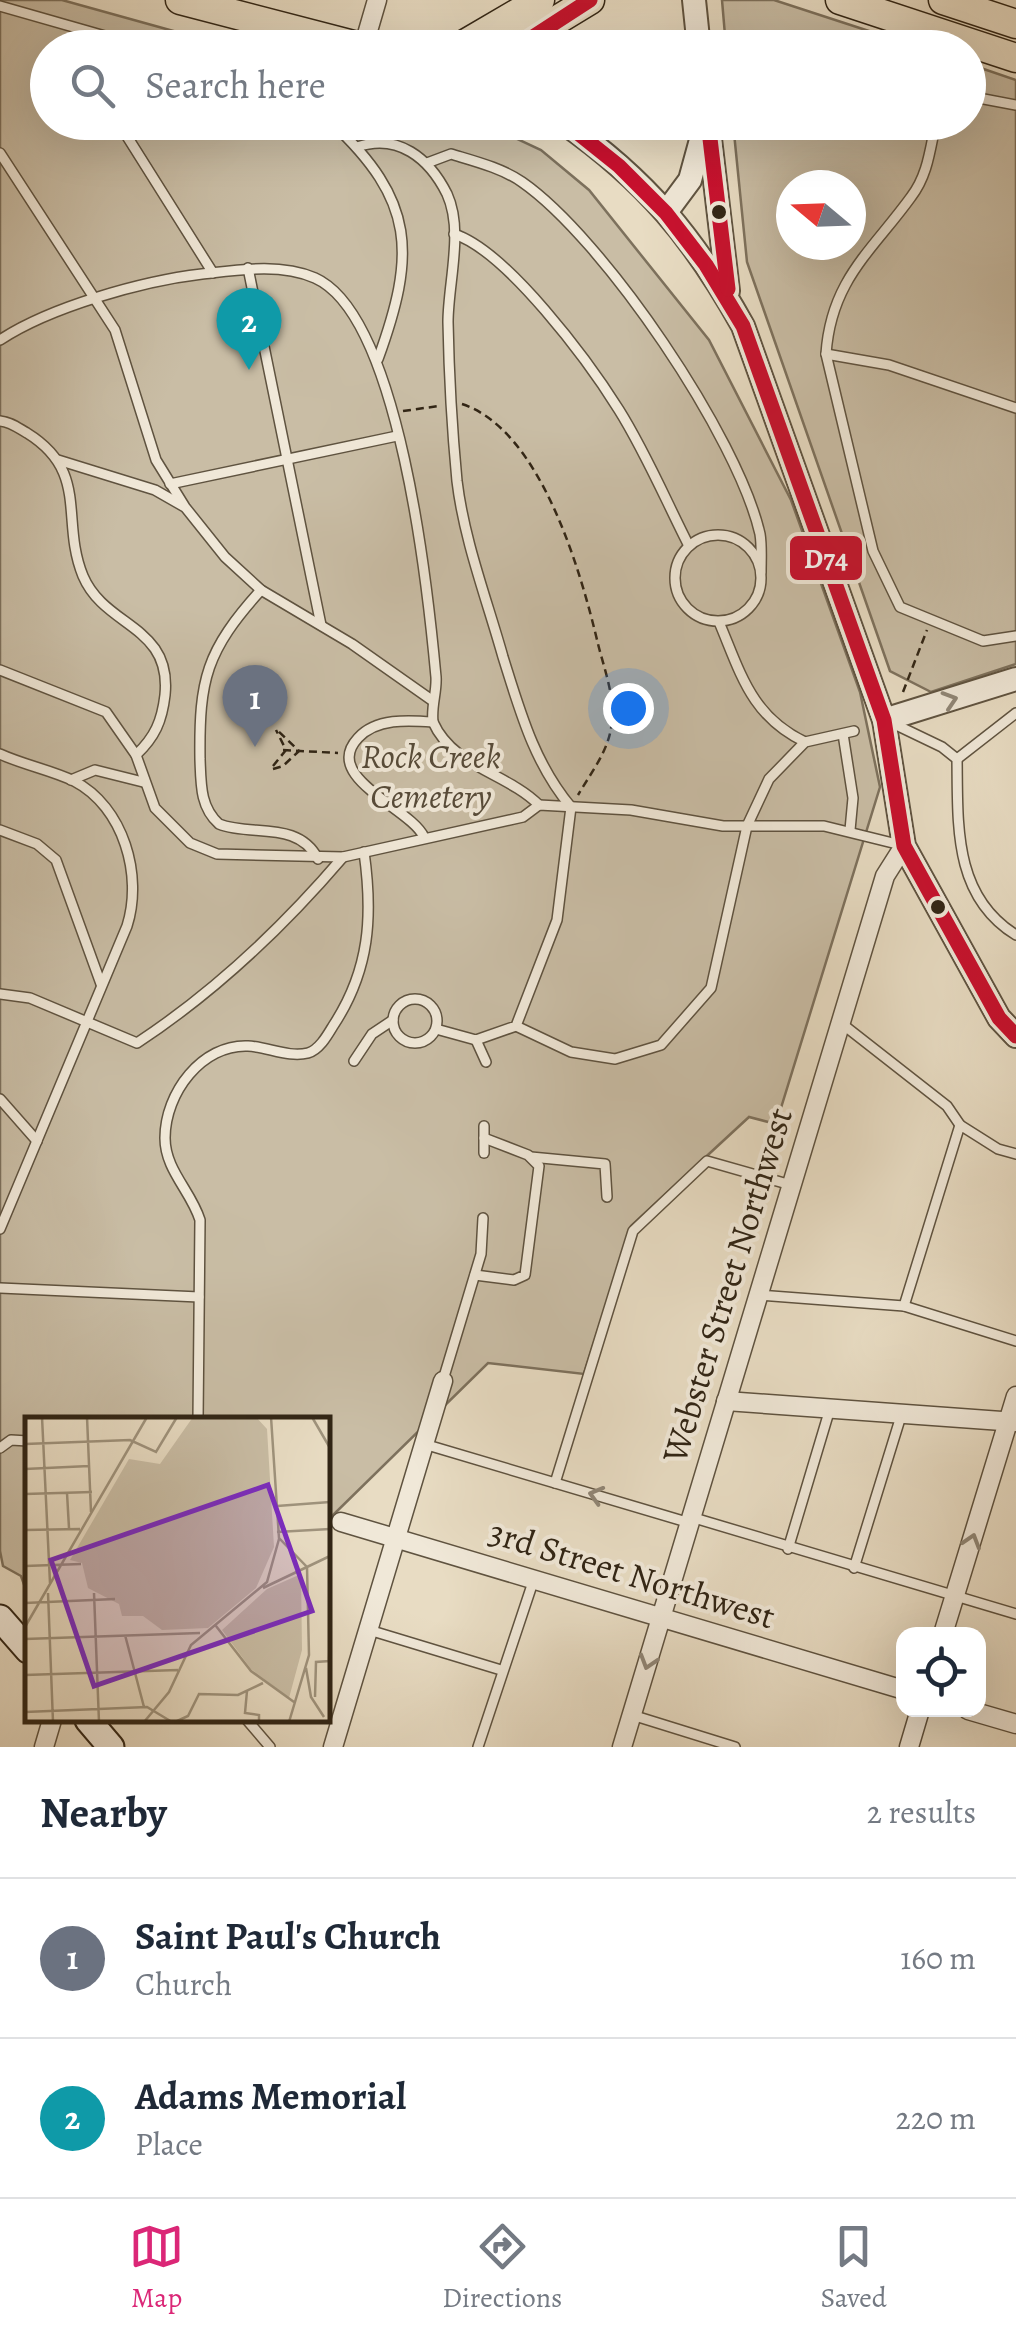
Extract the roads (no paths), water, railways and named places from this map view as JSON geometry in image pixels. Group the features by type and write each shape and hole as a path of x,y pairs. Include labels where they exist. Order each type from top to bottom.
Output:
{"main road":[{"path":"180,0 292,30"},
{"path":"489,30 540,0"},
{"path":"541,30 590,0"},
{"path":"840,0 929,30"},
{"path":"952,1 1016,24"},
{"path":"986,48 1016,58"},
{"path":"0,1618 25,1647"},
{"path":"90,1722 111,1747"}],"street":[{"path":"364,30 377,0"},
{"path":"694,0 697,30"},
{"path":"945,30 952,1"},
{"path":"587,140 612,157 668,211 728,300 762,371 884,720 904,846 999,1018 1016,1036"},
{"path":"668,211 693,174 702,140"},
{"path":"708,140 728,300"},
{"path":"884,720 1016,679"},
{"name":"Webster Street Northwest","path":"622,1747 885,876 904,846"},
{"path":"333,1747 441,1387"},
{"path":"945,1627 1012,1422 1016,1396"},
{"path":"726,1402 1012,1422"},
{"name":"3rd Street Northwest","path":"341,1522 896,1688"},
{"path":"986,1715 1016,1724"},
{"path":"909,1747 918,1717"},
{"path":"44,1747 51,1722"}],"lane":[{"path":"0,6 84,30"},
{"path":"986,99 1016,105"},
{"path":"129,140 212,273"},
{"path":"350,140 402,219 405,240 378,359"},
{"path":"358,147 376,140 390,142 427,163 448,197 454,234 448,318 458,483 500,645 546,777 571,806 557,920 516,1026"},
{"path":"933,140 927,169 912,196 858,260 828,328 826,354 873,551 887,588 900,607 922,619 983,641 1016,636"},
{"path":"0,153 114,330 156,460 186,508 225,557 262,590 433,701"},
{"path":"427,163 451,154 520,180 545,201 609,272 676,360 750,503 760,537 761,572 754,603 737,618 719,622 694,614 678,595 677,565 689,546 715,535 736,538 751,550 761,572"},
{"path":"454,234 490,253 522,285 619,410 689,546"},
{"path":"248,268 320,626"},
{"path":"0,332 178,277 248,268 316,279 349,308 378,359 392,412 414,511 437,682 433,722 454,750 525,791 539,805"},
{"path":"0,340 14,330"},
{"path":"826,354 889,365 1016,408"},
{"path":"0,408 4,421 40,441 69,478 82,573 91,591 157,647 167,677 163,714 153,739 136,754"},
{"path":"170,484 398,436"},
{"path":"58,460 154,490 186,508"},
{"path":"262,590 222,640 201,689 198,712 204,802 210,815 225,827 282,833 308,845 318,859"},
{"path":"719,622 756,704 770,722 805,742"},
{"path":"0,670 106,712 136,754 155,808 190,844 242,858 343,857 523,817 539,805 746,826 850,830 904,846"},
{"path":"957,759 1016,714"},
{"path":"884,720 942,746 957,759 959,836 970,890 996,923 1016,935"},
{"path":"424,837 413,821 364,785 353,770 350,756 354,742 375,726 433,722"},
{"path":"436,1029 476,1040 516,1026 571,1052 614,1059 661,1046 712,988 746,826 769,779 805,742 854,731"},
{"path":"843,734 853,798 850,830"},
{"path":"0,754 71,780 113,821 125,842 134,882 132,908 102,986 0,1229"},
{"path":"71,780 95,770 143,782"},
{"path":"0,830 37,844 56,860 102,986"},
{"path":"198,1417 200,1220 194,1199 170,1167 165,1136 173,1103 189,1074 208,1054 242,1046 295,1056 313,1052 327,1035 344,1009 369,948 371,889 364,852"},
{"path":"0,994 30,998 137,1043 172,1020 298,910 343,857"},
{"path":"354,1062 372,1034 393,1020 405,1002 420,1000 436,1014 436,1029 428,1040 408,1042 397,1033 393,1020"},
{"path":"841,1023 947,1106 960,1125 998,1149 1016,1154"},
{"path":"476,1040 486,1062"},
{"path":"0,1098 37,1141"},
{"path":"904,1306 960,1125"},
{"path":"484,1126 484,1153"},
{"path":"484,1138 531,1158 605,1164 607,1196"},
{"path":"474,1274 514,1280 525,1275 539,1166 531,1158"},
{"path":"556,1483 635,1228 707,1161 792,1185"},
{"path":"441,1387 474,1274 483,1218"},
{"path":"0,1288 199,1296"},
{"path":"758,1294 904,1306 1016,1341"},
{"path":"788,1548 830,1412"},
{"path":"854,1568 902,1416"},
{"path":"0,1448 12,1440 25,1441"},
{"path":"424,1444 1016,1614"},
{"path":"478,1747 500,1670 534,1579"},
{"path":"369,1630 500,1670"},
{"path":"632,1715 735,1747"},
{"path":"249,1722 270,1747"}],"place":[{"name":"Adams Memorial","path":"249,370"},
{"name":"Saint Paul's Church","path":"255,747"}],"park label":[{"name":"Rock Creek Cemetery","path":"431,776"}]}
